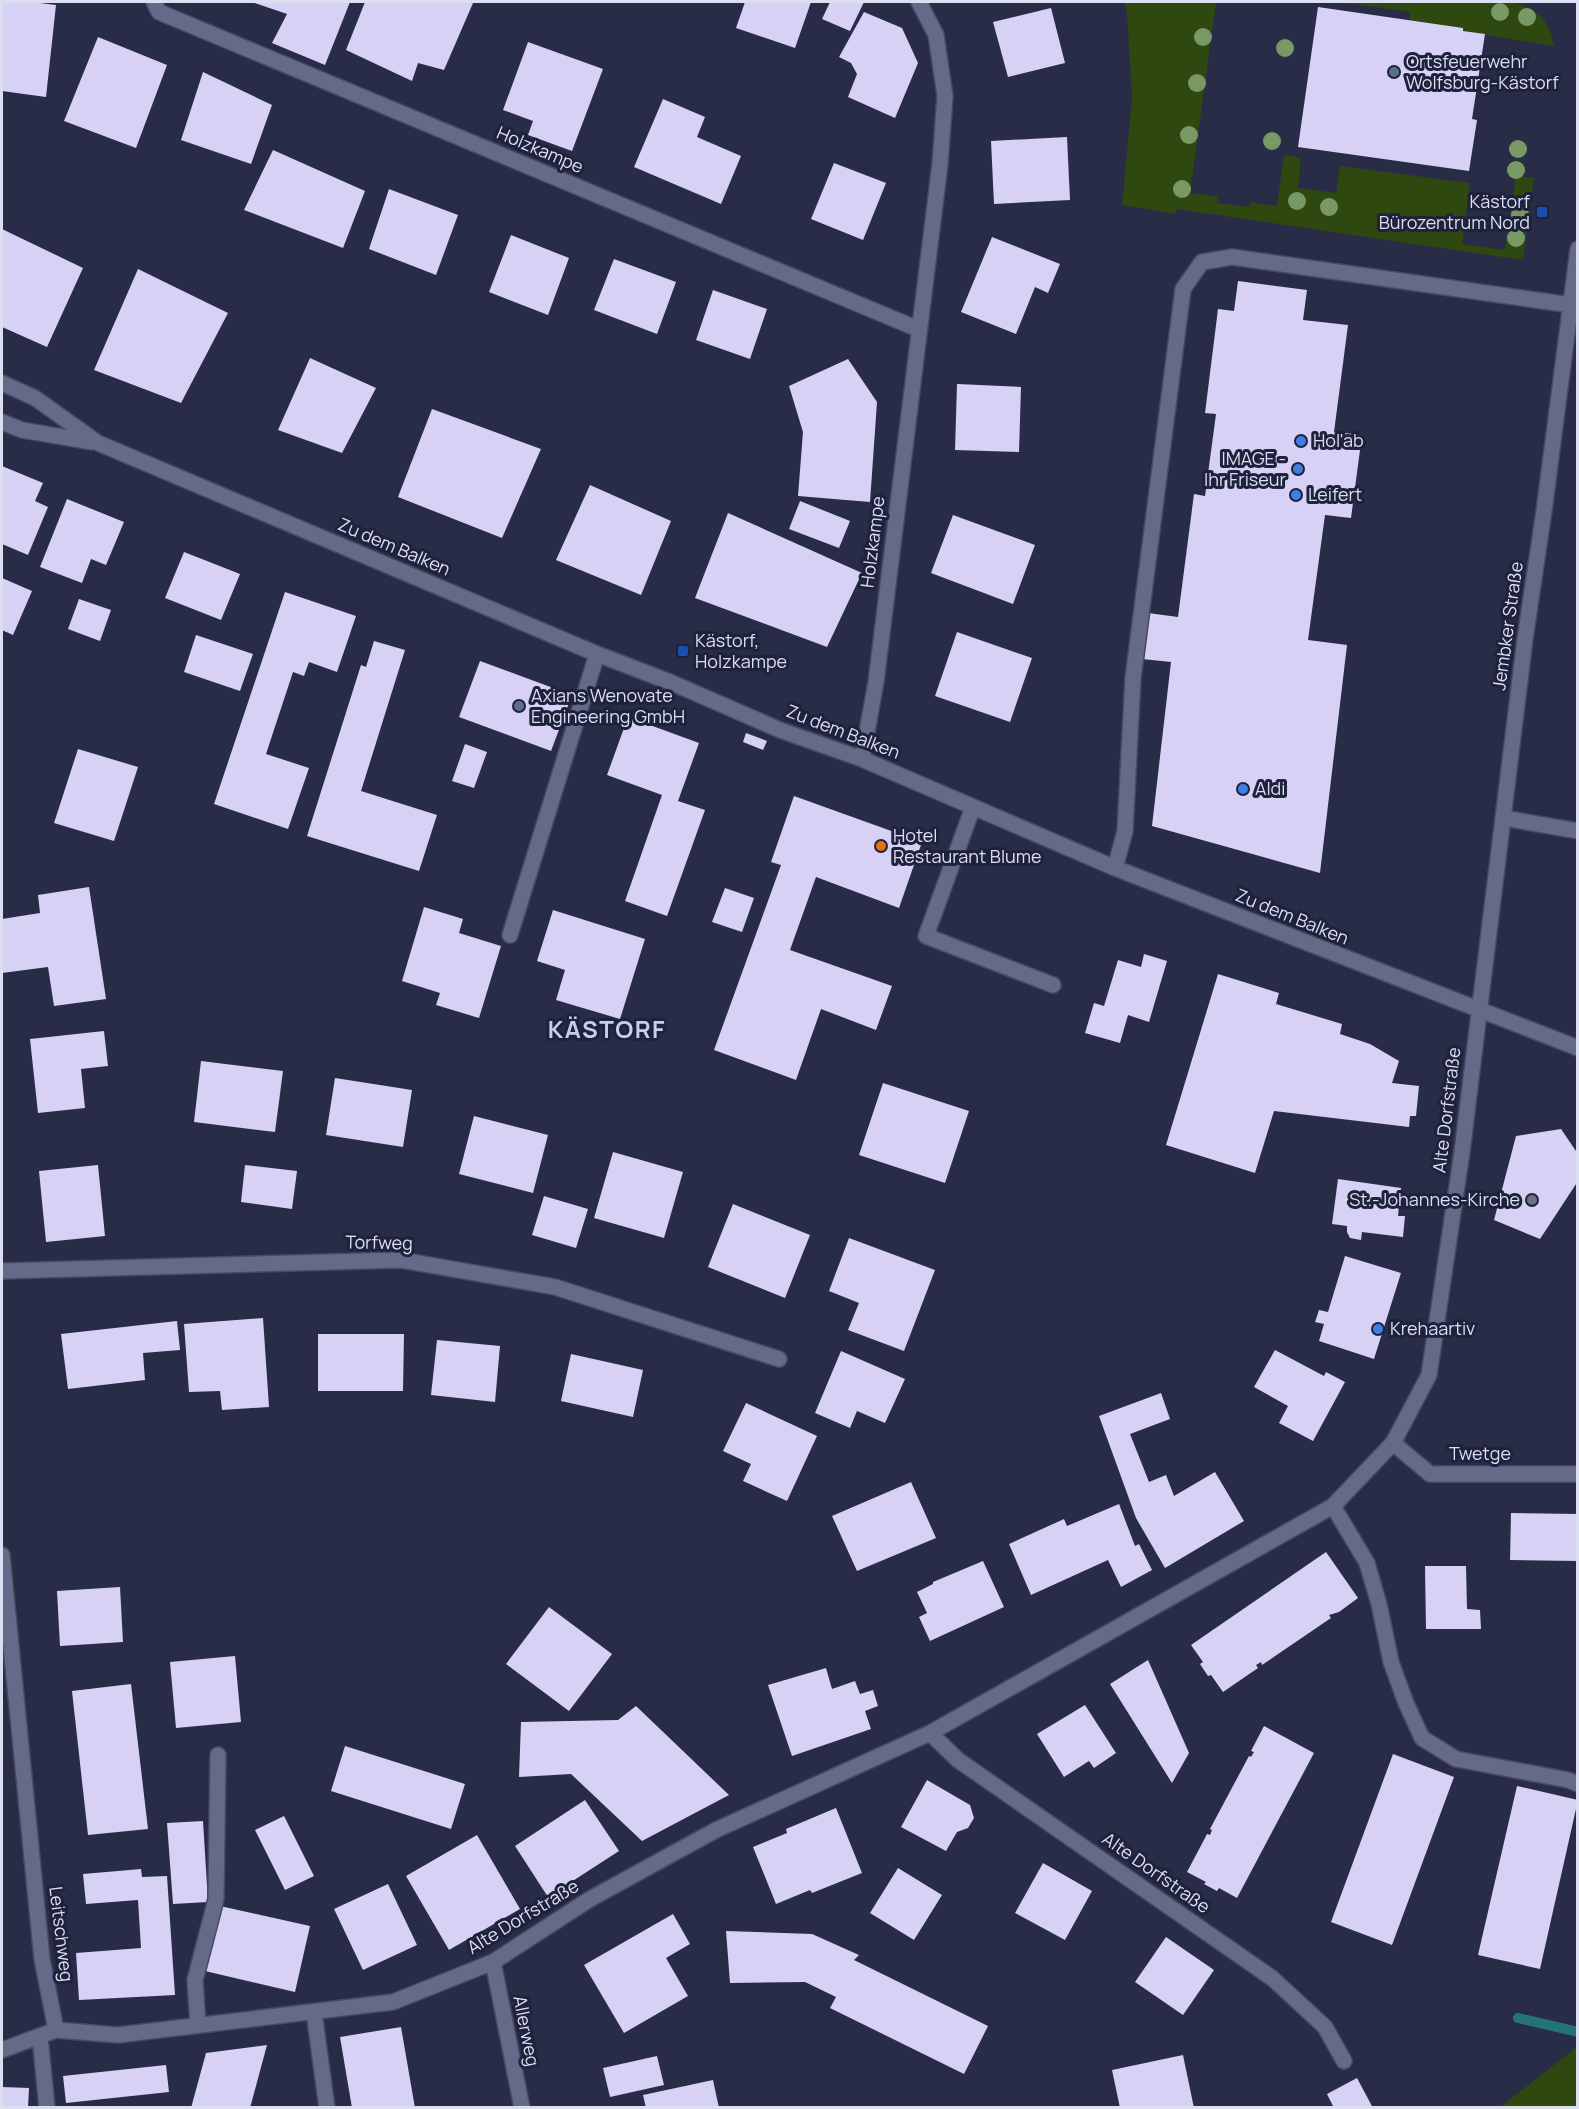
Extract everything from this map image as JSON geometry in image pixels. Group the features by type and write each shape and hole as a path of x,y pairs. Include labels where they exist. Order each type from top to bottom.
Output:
{"street":[{"name":"Holzkampe","path":"154,2 159,12 918,329"},
{"name":"Holzkampe","path":"862,759 876,682 940,164 945,96 936,35 919,2"},
{"name":"Jembker Straße","path":"1480,1009 1525,639 1578,249"},
{"path":"1115,868 1125,831 1133,678 1183,289 1202,262 1232,257 1570,305"},
{"name":"Zu dem Balken","path":"2,383 35,398 98,443 597,654 670,682 780,730 862,759 1115,868 1578,1048"},
{"name":"Zu dem Balken","path":"2,422 22,430 98,443"},
{"path":"510,935 597,654"},
{"path":"973,807 926,936 1053,985"},
{"path":"1504,818 1578,831"},
{"name":"Alte Dorfstraße","path":"2,2050 56,2030 118,2035 393,2002 493,1962 590,1899 716,1830 930,1733 1333,1506 1393,1443 1429,1375 1462,1152 1480,1009"},
{"name":"Torfweg","path":"2,1271 401,1260 555,1287 779,1359"},
{"name":"Twetge","path":"1393,1443 1430,1474 1578,1474"},
{"path":"1333,1506 1367,1563 1379,1604 1391,1662 1422,1738 1456,1759 1568,1780 1578,1784"},
{"name":"Leitschweg","path":"2,1555 3,1587 42,1959 56,2030"},
{"name":"Alte Dorfstraße","path":"930,1733 958,1760 1272,1978 1324,2027 1344,2061"},
{"path":"198,2025 195,1980 216,1899 218,1755"},
{"name":"Allerweg","path":"493,1962 522,2108"},
{"path":"314,2012 327,2108"},
{"path":"40,2037 47,2108"}],"green space":[{"path":"1124,2 1216,2 1190,193 1217,196 1217,203 1249,207 1250,202 1277,206 1284,155 1301,158 1298,188 1336,193 1340,166 1470,183 1462,244 1505,250 1516,176 1534,178 1523,260 1177,209 1176,214 1122,205 1132,99 1127,13"},
{"path":"1340,2 1515,3 1531,9 1542,18 1550,30 1554,46 1410,20 1410,12"},
{"path":"1577,2047 1577,2107 1500,2107"}],"building":[{"path":"2,2 56,5 46,97 2,91"},
{"path":"252,2 350,2 325,65 272,43 287,14"},
{"path":"365,2 473,3 444,70 418,63 412,81 346,50"},
{"path":"745,2 811,2 795,48 736,28"},
{"path":"830,2 864,2 850,31 822,19"},
{"name":"Ortsfeuerwehr Wolfsburg-Kästorf","path":"1318,7 1463,28 1463,31 1485,34 1472,119 1477,120 1469,171 1298,147"},
{"path":"1051,8 1065,63 1008,77 993,22"},
{"path":"864,12 902,28 918,63 895,118 848,97 857,74 851,63 839,57"},
{"path":"98,37 167,65 136,148 64,121"},
{"path":"528,42 603,69 572,151 528,135 533,121 503,110"},
{"path":"203,72 272,105 251,164 181,140"},
{"path":"663,99 705,117 697,137 741,156 721,204 634,167"},
{"path":"1067,137 1070,200 994,204 991,141"},
{"path":"273,150 365,191 343,248 244,210"},
{"path":"834,163 886,183 863,240 811,219"},
{"path":"389,189 458,215 436,275 369,249"},
{"path":"2,229 83,268 47,347 2,327"},
{"path":"511,235 569,258 548,315 489,292"},
{"path":"992,237 1060,264 1048,293 1035,287 1016,334 961,312"},
{"path":"614,259 676,282 657,334 594,310"},
{"path":"138,269 228,313 181,403 94,370"},
{"path":"1238,281 1307,290 1303,320 1348,325 1334,432 1362,435 1351,518 1325,515 1308,640 1347,645 1320,873 1152,826 1171,662 1142,659 1148,613 1178,617 1194,494 1205,496 1216,414 1205,413 1218,309 1234,311"},
{"path":"713,290 767,309 750,359 696,340"},
{"path":"310,358 376,388 342,453 278,430"},
{"path":"848,359 877,402 870,502 798,496 803,432 789,386"},
{"path":"957,384 1021,387 1019,452 955,450"},
{"path":"432,409 541,449 502,538 398,497"},
{"path":"2,466 43,483 35,501 48,507 28,555 2,544"},
{"path":"590,485 671,521 641,595 556,560"},
{"path":"67,499 124,522 106,565 91,559 82,583 40,567"},
{"path":"800,501 850,521 839,548 789,529"},
{"path":"728,513 862,573 827,647 695,598"},
{"path":"953,515 1035,545 1013,604 931,573"},
{"path":"184,552 240,574 221,620 165,598"},
{"path":"2,578 32,591 13,635 2,630"},
{"path":"285,592 356,616 337,672 309,662 304,676 293,672 266,754 309,768 288,829 214,804"},
{"path":"79,599 111,610 100,641 68,629"},
{"path":"957,632 1032,658 1010,722 935,696"},
{"path":"196,635 253,654 240,691 184,672"},
{"path":"374,641 405,650 361,791 437,815 419,871 307,836 361,665 366,667"},
{"path":"480,661 572,695 551,751 459,717"},
{"path":"628,717 699,743 678,801 705,810 667,916 625,901 662,795 607,775"},
{"path":"746,733 767,741 763,750 743,742"},
{"path":"465,744 487,752 474,788 452,781"},
{"path":"78,749 138,767 114,841 54,823"},
{"path":"794,796 922,842 899,908 816,877 790,950 892,986 876,1030 821,1009 796,1080 714,1050 781,865 771,862"},
{"path":"89,887 106,999 54,1006 48,967 2,973 2,919 40,913 38,895"},
{"path":"725,888 754,898 742,932 712,922"},
{"path":"424,907 463,919 459,933 501,946 479,1018 436,1005 440,993 402,981"},
{"path":"553,910 645,939 620,1019 556,1000 565,970 537,961"},
{"path":"1144,954 1167,961 1149,1022 1128,1015 1120,1043 1085,1033 1094,1003 1104,1006 1118,960 1141,967"},
{"path":"1218,974 1279,993 1276,1004 1342,1024 1340,1034 1370,1044 1399,1061 1392,1083 1419,1086 1416,1116 1410,1116 1409,1127 1274,1111 1255,1173 1166,1145"},
{"path":"104,1031 108,1066 81,1069 85,1108 38,1113 30,1039"},
{"path":"201,1061 283,1071 275,1132 194,1122"},
{"path":"335,1078 412,1090 403,1147 326,1135"},
{"path":"883,1083 969,1111 945,1183 859,1155"},
{"path":"474,1116 548,1135 533,1193 459,1174"},
{"name":"St.-Johannes-Kirche","path":"1561,1129 1578,1154 1578,1181 1540,1239 1494,1220 1516,1136"},
{"path":"613,1152 683,1172 664,1238 594,1218"},
{"path":"98,1165 105,1236 46,1242 39,1171"},
{"path":"245,1165 297,1171 292,1209 241,1202"},
{"path":"1338,1179 1401,1188 1398,1216 1405,1216 1403,1237 1362,1232 1361,1240 1350,1238 1347,1226 1332,1224"},
{"path":"544,1196 588,1209 576,1248 532,1235"},
{"path":"733,1204 810,1235 785,1298 708,1267"},
{"path":"849,1238 935,1270 904,1351 848,1330 859,1303 829,1291"},
{"path":"1345,1256 1401,1273 1374,1359 1319,1341 1324,1324 1315,1322 1319,1310 1328,1312"},
{"path":"263,1318 269,1407 222,1410 220,1391 189,1392 184,1324"},
{"path":"177,1321 180,1350 143,1353 145,1380 68,1389 61,1334"},
{"path":"318,1334 404,1334 403,1391 318,1391"},
{"path":"437,1340 500,1346 495,1402 431,1395"},
{"path":"1275,1350 1324,1376 1326,1372 1345,1382 1313,1441 1279,1423 1288,1406 1254,1387"},
{"path":"841,1351 905,1379 885,1423 857,1411 850,1428 815,1413"},
{"path":"571,1354 643,1370 633,1417 561,1401"},
{"path":"1161,1393 1170,1419 1130,1434 1149,1482 1166,1475 1174,1496 1215,1472 1244,1521 1165,1568 1136,1518 1099,1416"},
{"path":"746,1403 817,1436 787,1501 743,1481 751,1464 723,1451"},
{"path":"911,1482 936,1538 857,1571 832,1516"},
{"path":"1119,1504 1135,1546 1139,1544 1152,1570 1121,1587 1108,1560 1031,1595 1009,1544 1064,1519 1067,1526"},
{"path":"1511,1513 1578,1514 1578,1561 1510,1560"},
{"path":"1326,1552 1358,1598 1339,1612 1329,1615 1331,1618 1262,1665 1261,1662 1256,1665 1258,1668 1223,1692 1211,1675 1208,1676 1200,1664 1203,1662 1191,1645"},
{"path":"983,1561 1004,1607 930,1641 919,1617 927,1613 917,1592 933,1582"},
{"path":"1425,1566 1466,1566 1467,1609 1480,1610 1481,1629 1426,1629"},
{"path":"120,1587 123,1642 60,1646 57,1591"},
{"path":"549,1607 612,1654 569,1711 506,1664"},
{"path":"235,1656 241,1722 176,1728 170,1662"},
{"path":"1148,1660 1189,1753 1172,1783 1110,1684"},
{"path":"826,1668 832,1689 855,1681 860,1694 873,1690 878,1706 865,1711 871,1729 792,1756 768,1685"},
{"path":"131,1684 148,1829 88,1835 72,1691"},
{"path":"1085,1705 1116,1753 1094,1768 1089,1761 1064,1777 1037,1734"},
{"path":"636,1706 729,1795 642,1841 571,1774 519,1777 521,1722 618,1720"},
{"path":"1264,1726 1314,1753 1237,1898 1219,1888 1217,1891 1187,1872 1207,1834 1210,1835 1212,1830 1210,1829 1249,1756 1251,1757 1254,1752 1251,1751"},
{"path":"345,1746 465,1784 451,1829 331,1791"},
{"path":"1393,1754 1454,1777 1392,1945 1331,1922"},
{"path":"927,1780 970,1805 974,1818 968,1828 957,1832 946,1851 901,1827"},
{"path":"1517,1786 1578,1800 1540,1969 1478,1955"},
{"path":"585,1800 619,1851 548,1897 515,1846"},
{"path":"836,1808 862,1873 812,1893 810,1890 776,1904 753,1847 787,1833 786,1829"},
{"path":"284,1816 314,1876 285,1890 255,1830"},
{"path":"203,1821 208,1902 173,1904 167,1823"},
{"path":"477,1835 520,1909 449,1950 406,1876"},
{"path":"1043,1863 1092,1891 1065,1940 1015,1913"},
{"path":"898,1868 942,1895 914,1940 870,1913"},
{"path":"141,1869 142,1877 167,1876 175,1995 79,2000 76,1953 141,1948 138,1900 86,1904 83,1874"},
{"path":"388,1884 417,1945 363,1970 334,1909"},
{"path":"220,1906 310,1926 295,1992 205,1971"},
{"path":"673,1914 690,1944 666,1958 688,1996 624,2033 584,1965"},
{"path":"726,1931 812,1934 859,1955 854,1960 988,2026 964,2074 830,2008 836,1997 805,1982 730,1983"},
{"path":"1166,1937 1214,1970 1183,2015 1135,1982"},
{"path":"401,2027 415,2108 352,2108 340,2037"},
{"path":"267,2045 250,2108 191,2108 206,2053"},
{"path":"1183,2055 1194,2108 1120,2108 1112,2070"},
{"path":"657,2056 664,2085 610,2097 603,2068"},
{"path":"166,2065 169,2092 66,2103 63,2076"},
{"path":"1357,2078 1373,2108 1334,2108 1327,2094"},
{"path":"713,2080 719,2108 646,2108 643,2095"},
{"path":"2,2087 29,2088 28,2108 2,2108"}],"waterway":[{"path":"1518,2018 1578,2032"}],"place":[{"name":"Ortsfeuerwehr Wolfsburg-Kästorf","path":"1394,72"},
{"name":"Kästorf Bürozentrum Nord","path":"1542,212"},
{"name":"Hol'ab","path":"1301,441"},
{"name":"IMAGE - Ihr Friseur","path":"1298,469"},
{"name":"Leifert","path":"1296,495"},
{"name":"Kästorf, Holzkampe","path":"683,651"},
{"name":"Axians Wenovate Engineering GmbH","path":"519,706"},
{"name":"Aldi","path":"1243,789"},
{"name":"Hotel Restaurant Blume","path":"881,846"},
{"name":"St.-Johannes-Kirche","path":"1532,1200"},
{"name":"Krehaartiv","path":"1378,1329"}],"district":[{"name":"KÄSTORF","path":"607,1030"}]}
